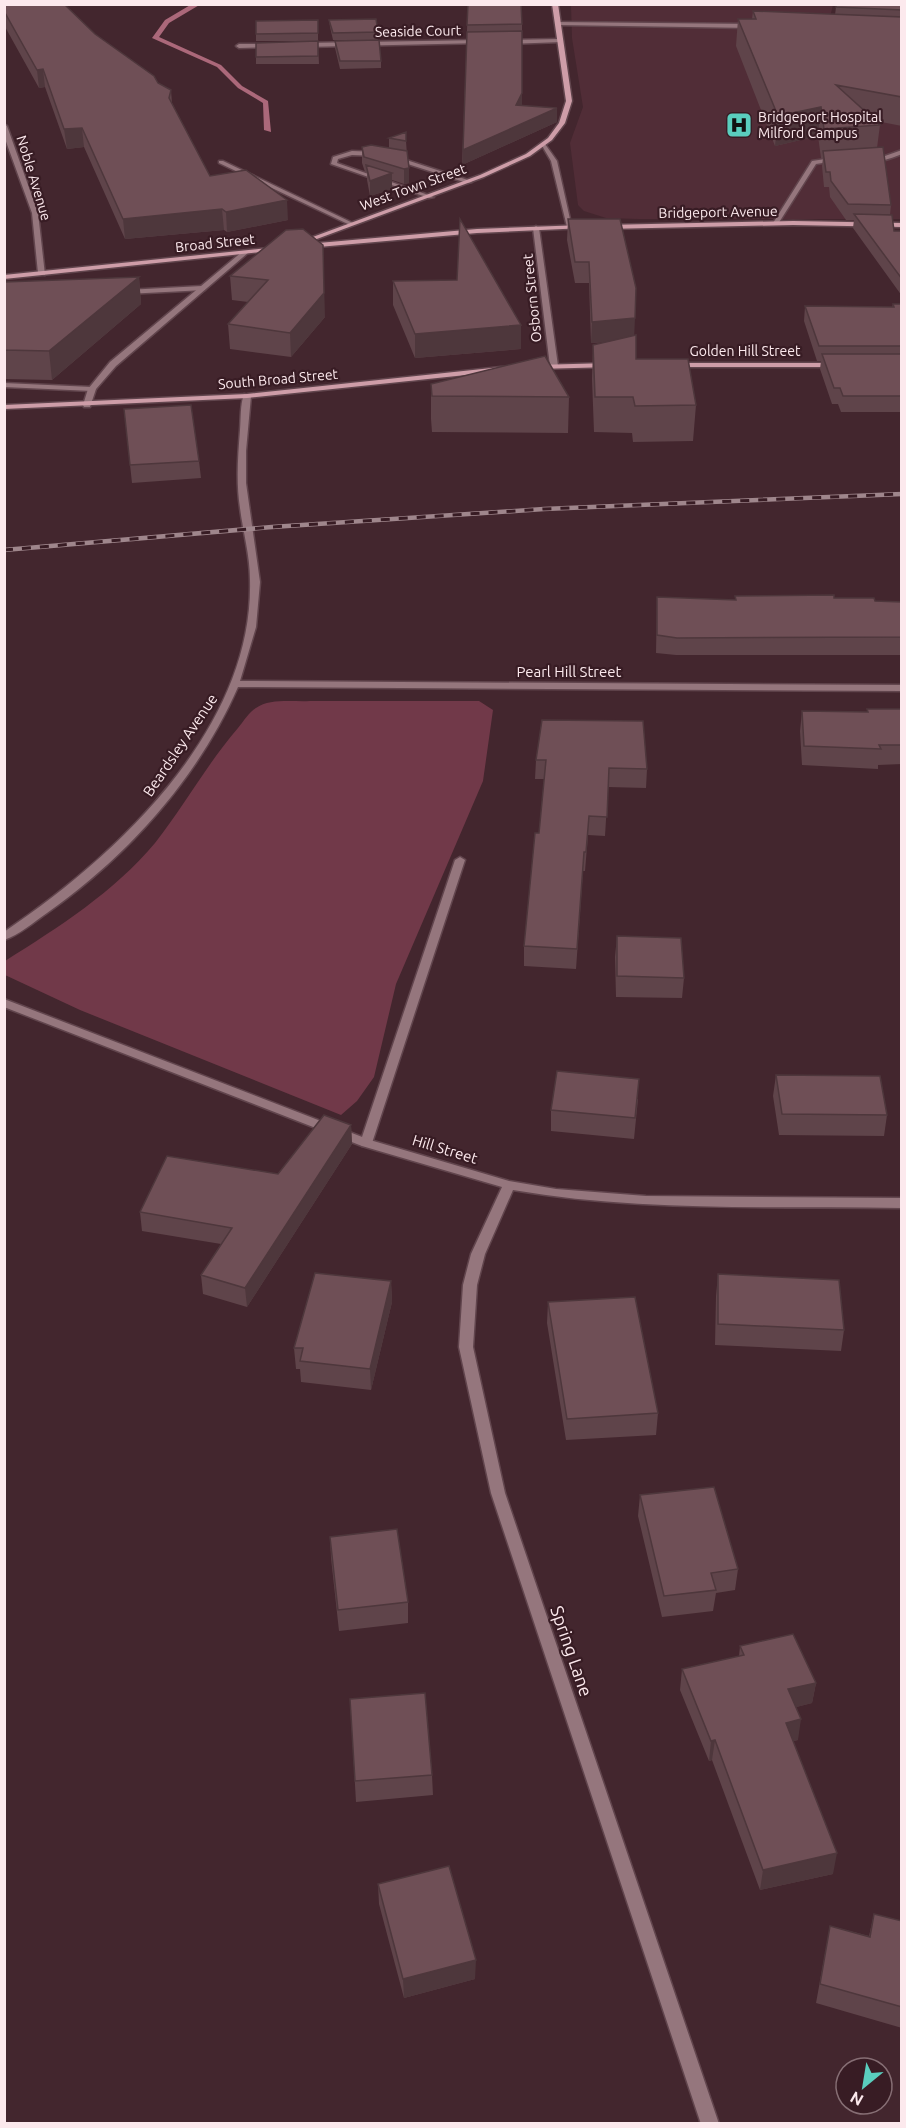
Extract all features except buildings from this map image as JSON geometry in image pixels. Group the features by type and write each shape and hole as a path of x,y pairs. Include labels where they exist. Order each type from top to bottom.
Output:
{"main road":[{"path":"543,145 561,123 569,101 555,4"},
{"name":"West Town Street","path":"536,228 300,245 469,182 543,145"},
{"name":"Bridgeport Avenue","path":"536,228 776,223 902,225"},
{"name":"Broad Street","path":"4,277 289,248"},
{"path":"531,367 624,365"},
{"name":"Golden Hill Street","path":"670,365 844,365"},
{"name":"South Broad Street","path":"4,407 247,396 508,369"}],"street":[{"path":"558,23 756,26"},
{"path":"500,42 560,41"},
{"name":"Seaside Court","path":"298,45 488,42"},
{"path":"239,46 275,46"},
{"name":"Noble Avenue","path":"4,126 35,213 42,273"},
{"path":"543,145 554,161 570,227"},
{"path":"863,159 886,158 902,152"},
{"path":"431,197 347,171 334,164 335,158 358,153 384,155 469,182"},
{"path":"776,223 814,162 852,159"},
{"path":"221,162 352,225"},
{"name":"Osborn Street","path":"536,228 554,366"},
{"path":"87,405 92,389 113,364 245,252"},
{"path":"122,292 202,288"},
{"path":"4,385 92,389"},
{"name":"Beardsley Avenue","path":"4,937 67,893 141,825 197,752 237,684 252,626 255,582 242,483 247,396"},
{"name":"Pearl Hill Street","path":"237,684 902,688"},
{"path":"366,1143 460,860"},
{"name":"Hill Street","path":"4,1003 366,1143 509,1185 556,1193 646,1200 902,1203"},
{"name":"Spring Lane","path":"509,1185 478,1254 470,1285 466,1319 468,1358 498,1493 710,2124"}],"shaded area":[{"name":"Bridgeport Hospital Milford Campus","path":"571,5 833,5 830,17 901,38 901,219 639,219 606,218 584,211 578,205 570,143 583,107 572,38"},
{"path":"282,701 479,701 493,710 483,781 396,984 374,1077 357,1101 341,1115 80,1010 5,975 5,961 85,908 139,861 166,829 216,756 256,708"}],"waterway":[{"path":"198,4 167,21 155,38 219,66 240,87 266,102 268,130"}],"railway":[{"path":"4,550 272,527 544,509 902,494"}],"place":[{"name":"Bridgeport Hospital Milford Campus","path":"739,125"}]}
